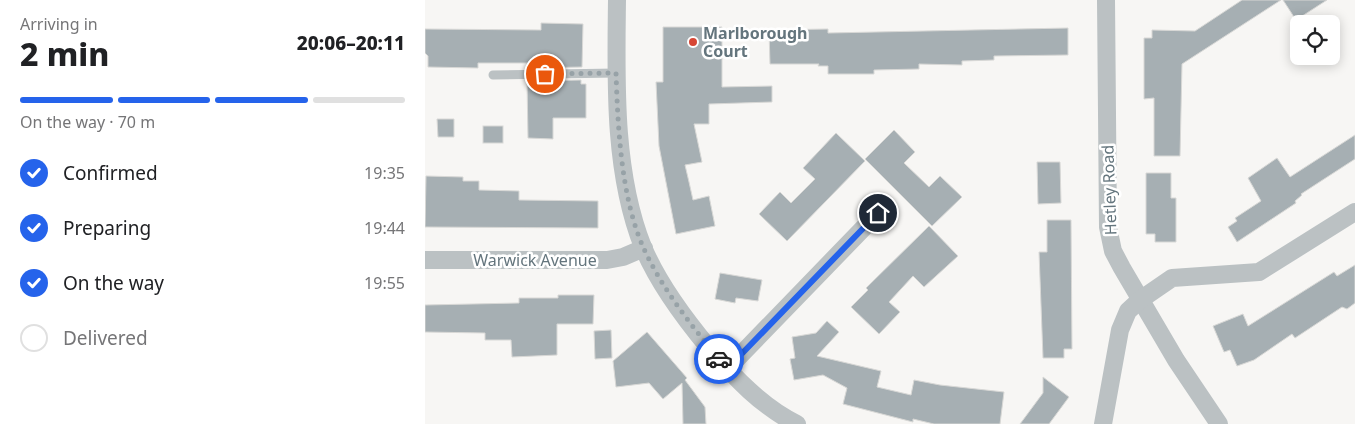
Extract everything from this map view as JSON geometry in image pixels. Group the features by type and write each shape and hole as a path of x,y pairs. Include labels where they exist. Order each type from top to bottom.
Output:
{"street":[{"path":"617,0 616,73 623,158 631,210 644,248 673,299 727,369 756,396 793,423"},
{"name":"Hetley Road","path":"1106,0 1108,227 1113,251 1140,300 1219,424"},
{"path":"1103,424 1120,330 1128,311 1140,300 1172,278 1259,272 1355,212"},
{"path":"727,369 878,213"},
{"name":"Warwick Avenue","path":"425,260 607,260 623,257 644,248"}],"lane":[{"path":"493,74 616,73"}],"building":[{"path":"1242,0 1281,0 1182,64 1180,156 1154,156 1154,98 1144,99 1144,38 1152,38 1152,30 1195,31"},
{"path":"1283,0 1327,0 1304,15 1293,15"},
{"path":"541,23 583,24 582,67 527,68 527,63 478,63 478,68 428,67 428,56 425,53 425,29 541,30"},
{"path":"663,27 722,27 722,87 772,86 772,102 709,104 709,124 694,124 702,162 685,165 693,200 709,196 715,226 676,234 659,146 656,82 663,82"},
{"path":"1068,28 1068,55 994,56 994,60 962,61 962,65 919,64 919,69 874,70 874,74 828,74 828,66 818,66 819,64 770,64 769,30 828,29 828,33"},
{"path":"581,80 581,84 586,84 586,118 553,118 553,139 528,138 527,81"},
{"path":"437,119 454,119 454,137 438,137"},
{"path":"483,126 503,126 503,143 483,143"},
{"path":"894,130 915,152 904,163 929,187 940,176 962,197 932,226 865,159"},
{"path":"836,133 865,161 787,241 759,214 780,192 791,203 815,179 803,168"},
{"path":"1355,135 1355,159 1301,194 1295,201 1296,203 1237,242 1228,227 1237,221 1235,218 1261,201 1248,178 1277,158 1290,177"},
{"path":"1037,162 1060,162 1061,203 1038,204"},
{"path":"1146,173 1171,173 1171,198 1176,198 1176,242 1155,242 1155,234 1146,234"},
{"path":"426,176 463,177 463,181 479,181 479,190 519,191 519,200 598,201 598,228 425,227"},
{"path":"1047,220 1071,220 1072,349 1064,349 1064,358 1043,358 1039,252 1047,252"},
{"path":"929,226 958,256 924,287 913,276 889,302 900,312 879,334 851,307 868,290 866,288"},
{"path":"1355,265 1355,303 1347,309 1342,307 1295,338 1292,334 1254,360 1237,366 1230,350 1224,352 1213,326 1243,314 1248,326 1334,272 1337,276"},
{"path":"720,273 762,280 758,301 736,298 735,303 715,299"},
{"path":"558,295 594,295 593,324 557,324 557,355 512,357 511,340 485,340 485,333 425,332 425,305 519,303 519,298 558,298"},
{"path":"827,321 839,332 817,356 881,371 877,387 911,395 914,380 940,385 1004,392 1000,424 934,424 913,419 913,422 843,404 847,388 823,375 794,380 790,359 795,358 792,337 816,333"},
{"path":"611,330 612,358 595,359 594,331"},
{"path":"647,332 687,378 685,380 705,407 706,424 683,424 682,383 663,399 649,383 616,387 613,361"},
{"path":"1043,377 1069,397 1049,424 1020,424 1043,393"}],"way so far":[{"path":"545,74 616,73 618,118 631,210 644,248 673,299 719,359"}],"place":[{"name":"Marlborough Court","path":"693,42"}],"route":[{"path":"719,359 727,369 878,213"}]}
